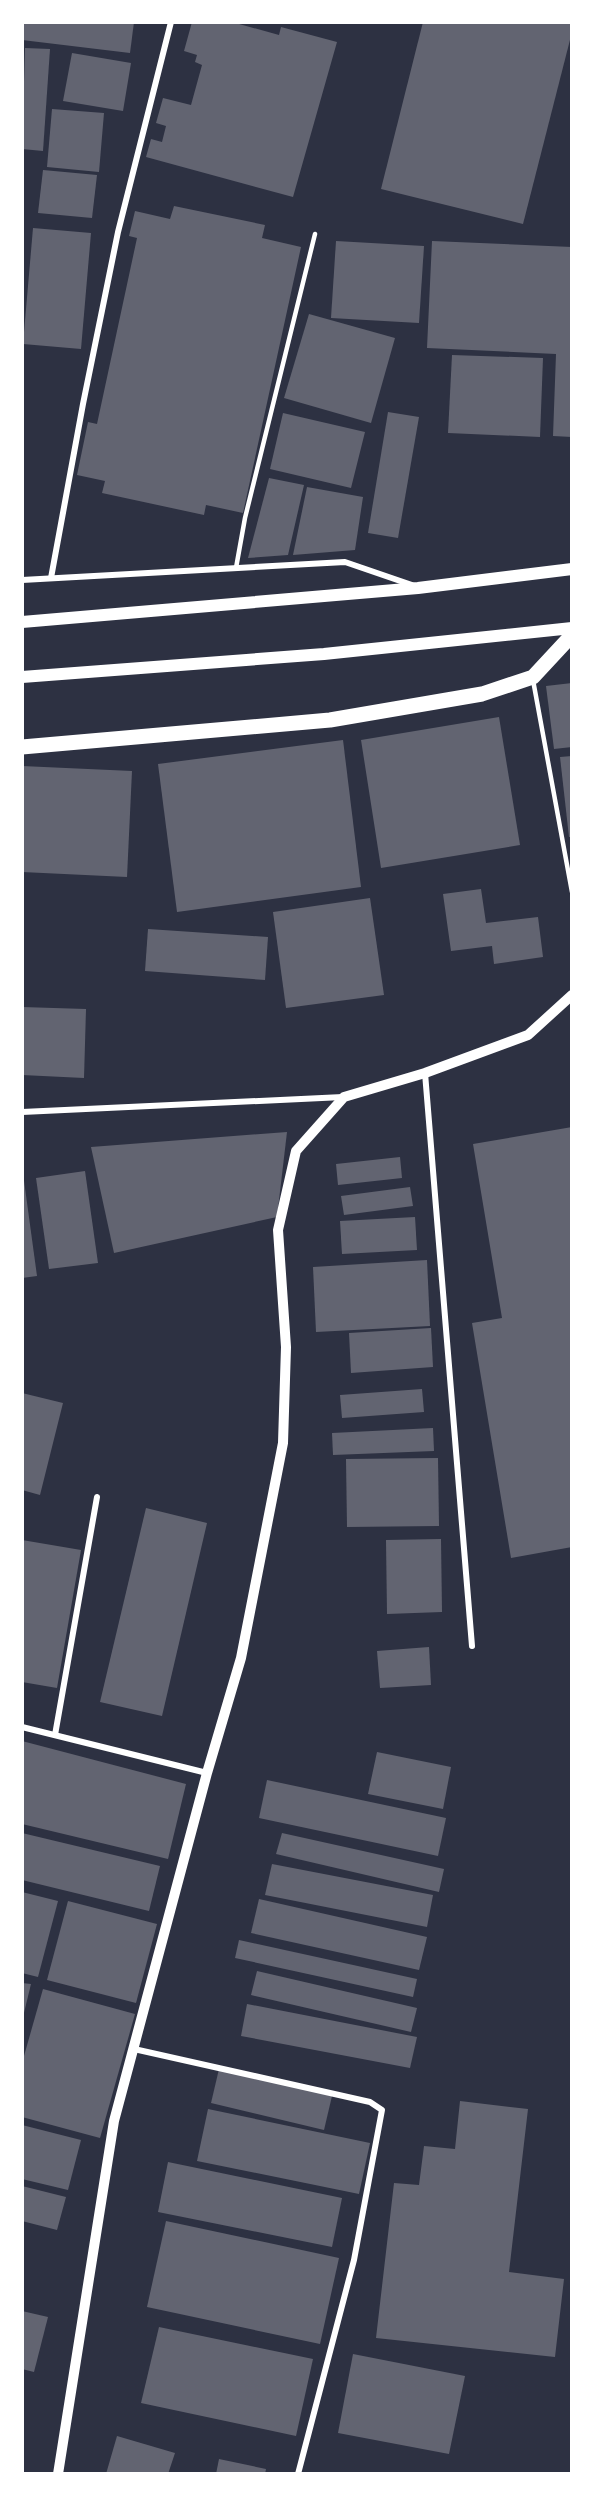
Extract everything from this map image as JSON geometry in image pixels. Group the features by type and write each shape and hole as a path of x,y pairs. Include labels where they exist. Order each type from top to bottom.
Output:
{"main road":[{"path":"22,622 418,588 572,569"},
{"path":"22,677 324,654 572,628"},
{"path":"22,747 330,720 482,694 533,677 572,634"}],"street":[{"path":"51,578 118,232 171,22"},
{"path":"22,580 345,562 418,588"},
{"path":"22,1112 344,1097 425,1073 528,1035 572,995"},
{"path":"425,1073 472,1646"},
{"path":"58,2474 114,2121 207,1773 241,1658 283,1443 286,1347 278,1230 297,1151 344,1097"},
{"path":"55,1735 97,1497"},
{"path":"22,1726 207,1773"},
{"path":"134,2049 369,2102 382,2110 354,2260 298,2474"}],"lane":[{"path":"236,568 245,518 315,234"},
{"path":"533,677 572,892"}],"building":[{"path":"22,22 134,22 130,53 22,40"},
{"path":"192,22 232,22 279,35 281,27 337,42 293,197 146,157 151,139 162,142 166,126 156,123 163,98 191,105 202,65 195,62 197,55 184,51"},
{"path":"423,22 572,22 572,32 523,224 381,189"},
{"path":"25,48 50,49 43,151 22,149"},
{"path":"72,53 131,63 123,111 63,101"},
{"path":"52,109 104,113 99,172 47,167"},
{"path":"43,170 97,175 92,218 38,213"},
{"path":"174,206 265,225 262,238 301,247 243,513 206,505 204,515 102,493 105,481 77,475 88,422 97,424 137,238 129,236 135,211 170,219"},
{"path":"33,228 91,233 81,349 23,344"},
{"path":"336,241 424,246 419,323 331,318"},
{"path":"432,241 572,247 572,437 553,436 556,354 427,348"},
{"path":"309,314 395,338 371,423 284,398"},
{"path":"452,355 543,358 540,437 448,433"},
{"path":"388,412 419,417 398,538 368,533"},
{"path":"283,413 365,432 351,488 270,469"},
{"path":"269,478 304,485 288,555 248,558"},
{"path":"307,487 363,497 355,550 293,555"},
{"path":"572,683 572,747 554,749 546,686"},
{"path":"499,717 520,845 381,868 361,740"},
{"path":"343,740 361,887 177,912 158,764"},
{"path":"572,756 572,837 569,837 560,757"},
{"path":"22,766 132,771 127,877 22,872"},
{"path":"481,889 486,923 538,917 543,957 494,964 492,946 451,951 443,894"},
{"path":"370,898 384,995 286,1008 273,912"},
{"path":"148,929 268,937 265,980 145,971"},
{"path":"22,1007 86,1009 84,1078 22,1075"},
{"path":"572,1127 572,1547 511,1558 472,1323 502,1318 473,1144"},
{"path":"287,1132 277,1217 114,1253 91,1147"},
{"path":"400,1157 402,1178 338,1185 336,1164"},
{"path":"22,1166 37,1276 22,1278"},
{"path":"85,1171 98,1263 49,1269 36,1178"},
{"path":"410,1187 413,1206 344,1215 341,1196"},
{"path":"415,1217 417,1250 342,1254 340,1221"},
{"path":"427,1260 430,1326 316,1332 313,1267"},
{"path":"431,1328 433,1367 351,1373 349,1333"},
{"path":"422,1389 424,1412 342,1418 340,1395"},
{"path":"22,1393 63,1403 40,1495 22,1490"},
{"path":"433,1428 434,1451 333,1455 332,1433"},
{"path":"438,1458 439,1526 347,1527 346,1459"},
{"path":"146,1508 207,1523 162,1716 100,1702"},
{"path":"441,1539 442,1612 387,1614 386,1540"},
{"path":"22,1540 81,1550 57,1688 22,1682"},
{"path":"429,1647 431,1685 380,1688 377,1651"},
{"path":"22,1741 186,1784 168,1859 22,1824"},
{"path":"377,1752 451,1767 443,1809 368,1794"},
{"path":"267,1780 446,1818 438,1856 259,1818"},
{"path":"22,1833 160,1866 149,1911 22,1880"},
{"path":"282,1833 444,1869 439,1892 276,1854"},
{"path":"272,1864 433,1895 427,1927 265,1895"},
{"path":"22,1892 58,1901 38,1977 22,1973"},
{"path":"259,1899 427,1937 419,1970 251,1933"},
{"path":"68,1901 157,1924 136,2003 47,1980"},
{"path":"239,1940 417,1979 413,1997 235,1958"},
{"path":"257,1971 417,2008 411,2032 251,1995"},
{"path":"22,1983 31,1984 23,2017 22,2016"},
{"path":"43,1989 135,2014 100,2138 22,2117 22,2063"},
{"path":"247,2004 417,2037 410,2068 241,2036"},
{"path":"219,2069 332,2096 324,2130 211,2103"},
{"path":"460,2101 528,2109 509,2272 564,2279 555,2357 376,2338 394,2183 419,2185 424,2146 455,2149"},
{"path":"208,2109 370,2143 359,2194 197,2161"},
{"path":"22,2125 81,2140 68,2190 22,2179"},
{"path":"168,2162 342,2198 332,2247 158,2212"},
{"path":"22,2186 66,2197 57,2230 22,2221"},
{"path":"166,2221 339,2258 320,2344 147,2307"},
{"path":"22,2311 48,2317 34,2372 22,2369"},
{"path":"159,2327 313,2359 296,2436 141,2403"},
{"path":"353,2354 465,2376 449,2454 338,2433"},
{"path":"117,2436 175,2453 168,2474 106,2474"},
{"path":"219,2459 266,2469 265,2474 216,2474"}]}
